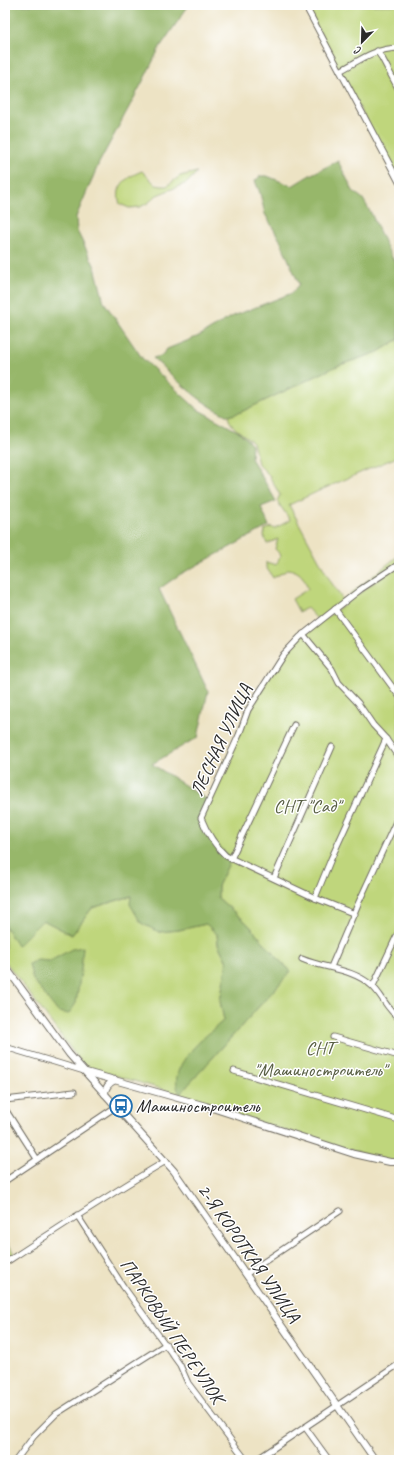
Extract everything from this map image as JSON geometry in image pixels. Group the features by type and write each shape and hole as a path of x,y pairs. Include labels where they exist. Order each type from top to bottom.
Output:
{"street":[{"path":"305,5 399,182"},
{"path":"340,71 373,52 384,48 399,48"},
{"path":"377,51 399,90"},
{"path":"399,564 361,589 303,634 332,669 339,684 358,703 399,758"},
{"path":"335,609 399,696"},
{"name":"ЛЕСНАЯ УЛИЦА","path":"231,859 216,847 207,833 201,818 239,734 248,710 283,655 303,634"},
{"path":"294,725 231,859 315,898 355,914"},
{"path":"315,898 331,859 386,739"},
{"path":"274,878 332,748"},
{"path":"332,967 399,815"},
{"path":"373,986 399,931"},
{"path":"302,959 313,964 332,967 352,973 373,986 399,1018"},
{"name":"2-Я КОРОТКАЯ УЛИЦА","path":"5,966 69,1054 166,1161 375,1460"},
{"path":"333,1037 399,1056"},
{"path":"5,1046 86,1072 206,1106 354,1154 384,1161 399,1162"},
{"path":"234,1071 399,1120"},
{"path":"105,1094 107,1086 110,1082 116,1080"},
{"path":"5,1100 74,1092"},
{"path":"5,1181 117,1106"},
{"path":"5,1109 37,1159"},
{"path":"5,1263 113,1192 166,1161"},
{"path":"246,1274 340,1211"},
{"name":"ПАРКОВЫЙ ПЕРЕУЛОК","path":"77,1215 123,1286 180,1365 188,1383 246,1460"},
{"path":"16,1460 34,1436 56,1414 166,1344"},
{"path":"256,1460 399,1364"},
{"path":"305,1427 329,1460"}],"green space":[{"path":"5,5 189,5 160,47 99,163 76,217 77,231 95,267 104,302 142,358 197,409 239,432 252,444 251,458 276,501 261,507 269,526 179,575 159,589 208,691 198,737 152,764 209,801 201,818 207,833 231,859 218,886 218,898 247,923 281,962 291,971 180,1094 177,1084 178,1073 182,1063 198,1043 224,1020 220,1001 227,962 218,944 217,934 206,924 179,930 159,932 141,923 130,904 131,896 92,908 72,935 43,920 17,946 5,926"},
{"path":"305,5 399,5 399,182"},
{"path":"338,161 353,191 363,199 371,213 399,270 399,339 378,352 337,366 241,412 228,416 197,397 153,358 161,356 167,349 199,336 231,317 292,293 299,284 280,240 265,214 260,193 255,181 260,176 267,176 292,186"},
{"path":"142,171 156,185 162,186 167,186 180,176 197,172 187,183 157,195 148,203 140,207 129,208 120,204 120,187 131,176"},
{"path":"399,339 399,456 289,505 331,582 343,600 399,555 399,563 318,620 307,608 299,612 292,599 308,589 302,576 289,569 273,578 266,567 266,562 276,565 281,555 275,549 278,539 267,544 264,536 265,530 272,527 274,529 290,520 277,501 280,495 268,474 258,464 253,442 231,424 228,416 241,412 337,366 378,352"},
{"path":"399,564 399,1162 390,1162 177,1098 179,1094 83,1065 5,961 5,926 31,930 43,920 72,935 92,908 132,896 159,932 179,930 206,924 217,934 218,944 227,962 220,1001 224,1020 189,1053 180,1094 291,971 281,962 247,923 218,898 218,886 231,859 216,847 201,818 248,710 269,675 300,637"},
{"path":"83,947 76,1003 69,1014 58,1012 33,980 29,964 37,960 50,961 72,949"},
{"path":"5,1237 15,1256 5,1263"}],"place":[{"name":"Машиностроитель","path":"121,1106"}],"park label":[{"name":"СНТ \"Сад\"","path":"307,806"},
{"name":"СНТ \"Машиностроитель\"","path":"320,1059"}]}
